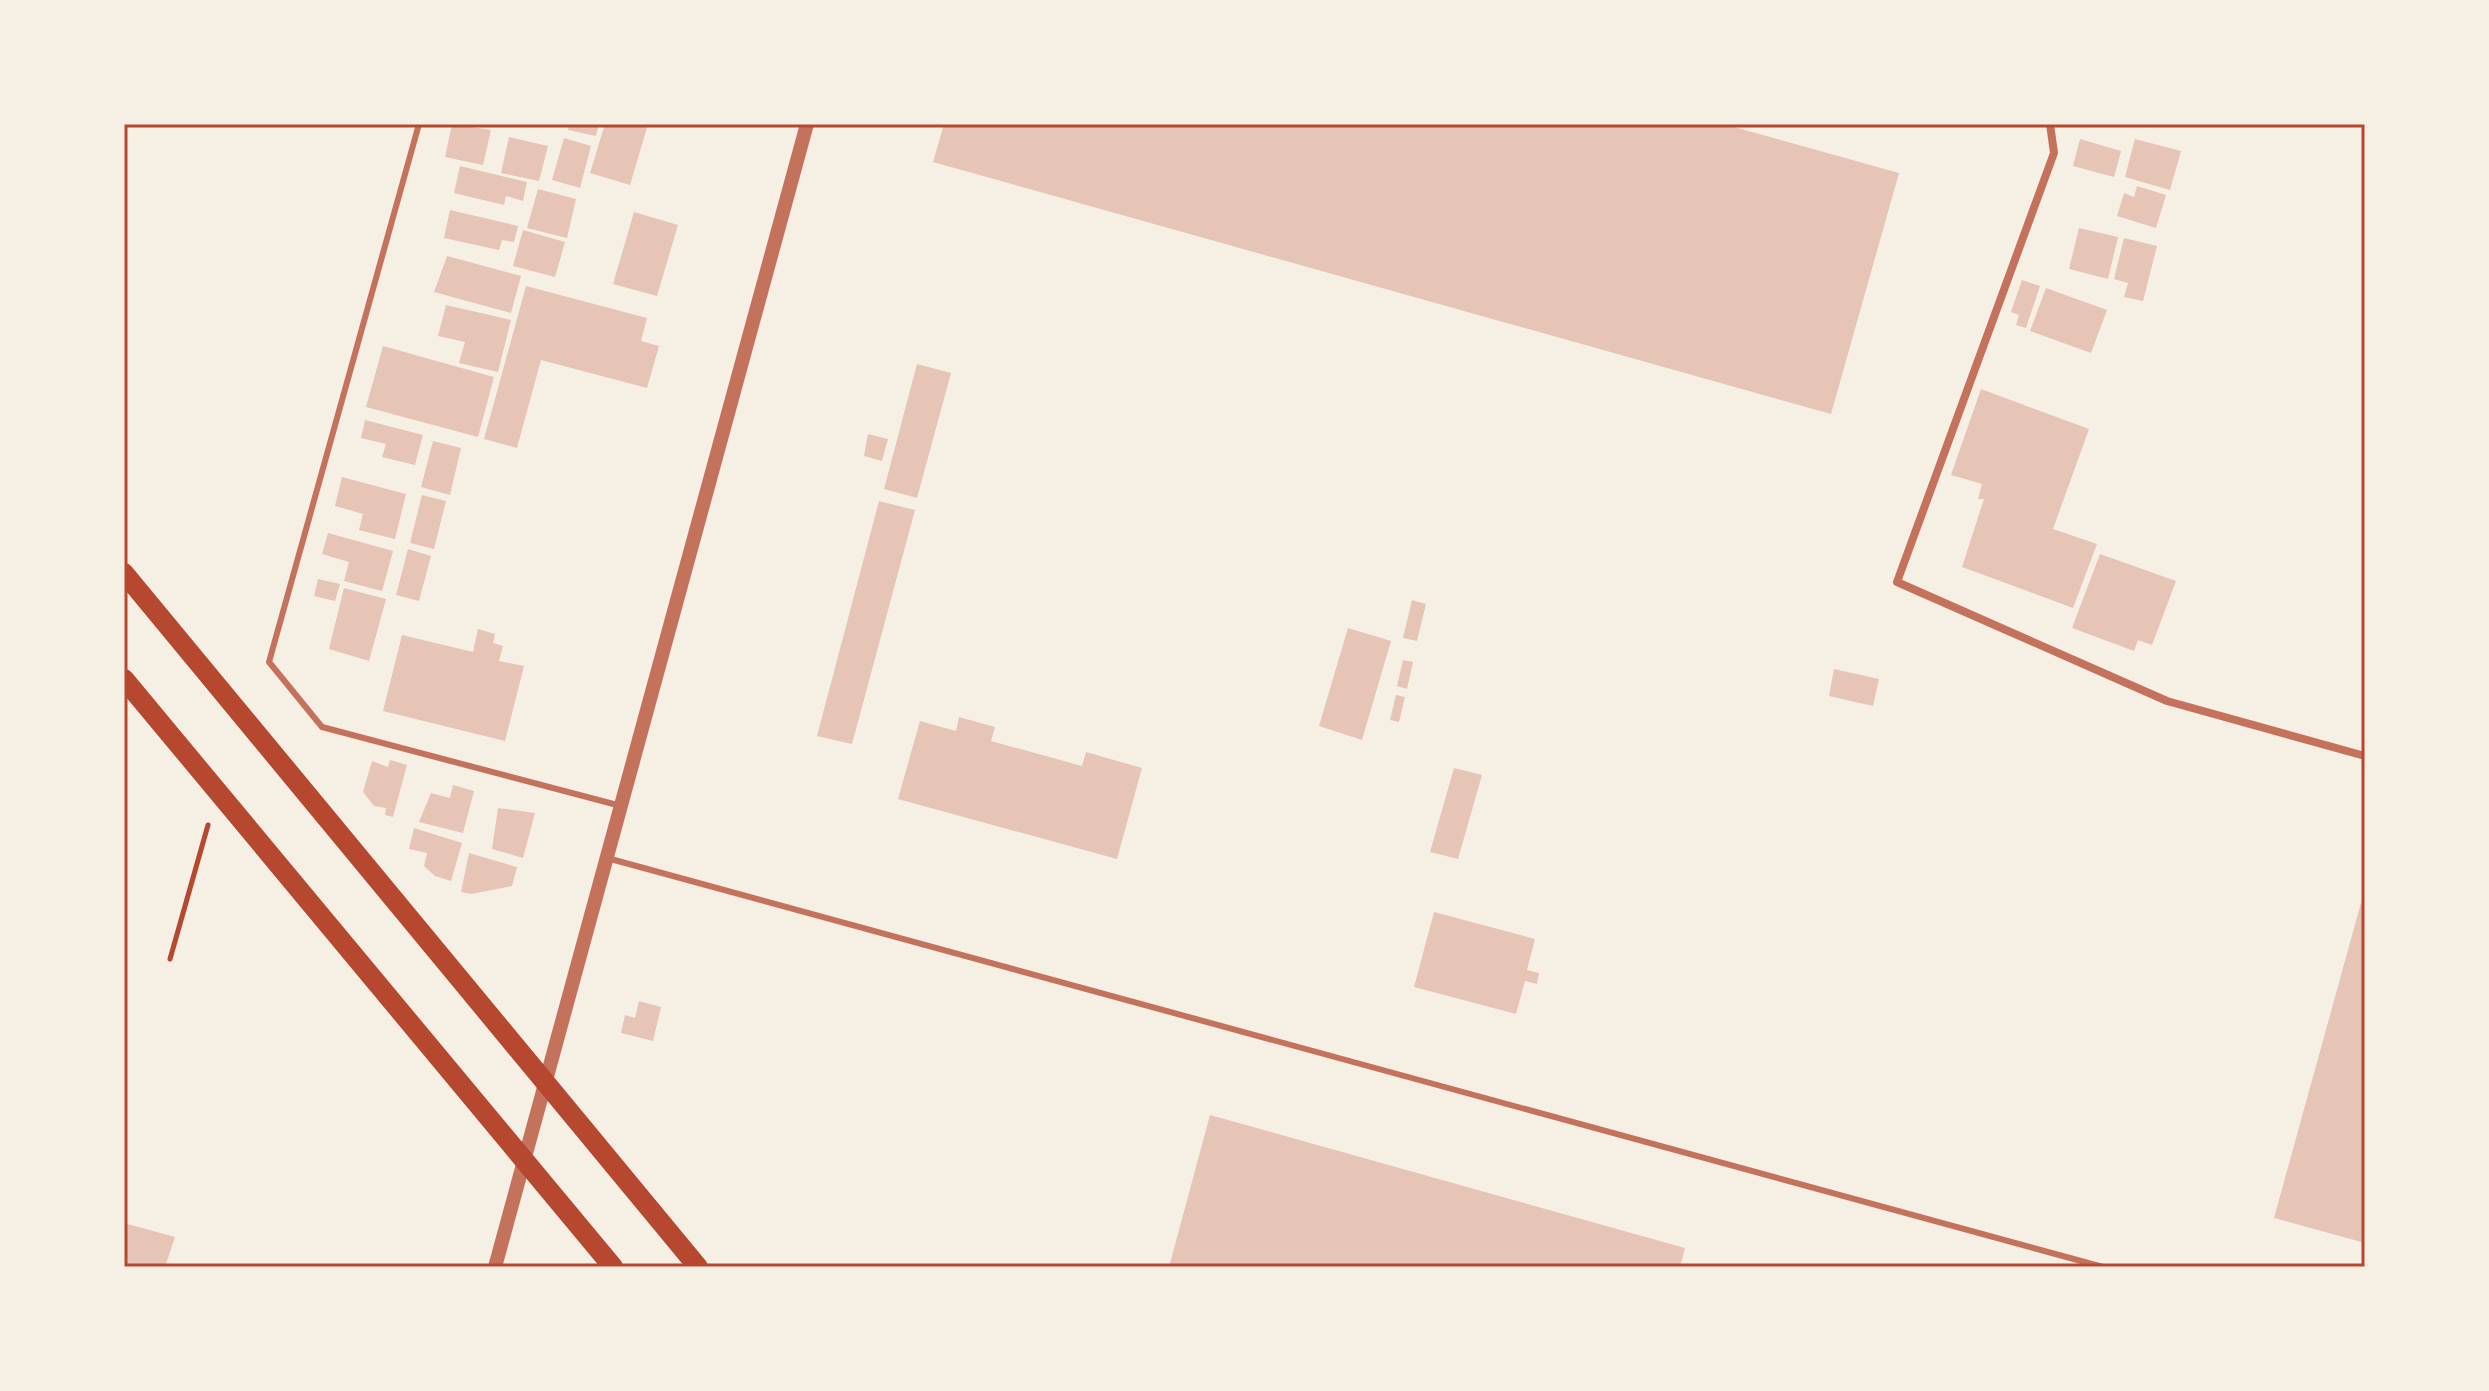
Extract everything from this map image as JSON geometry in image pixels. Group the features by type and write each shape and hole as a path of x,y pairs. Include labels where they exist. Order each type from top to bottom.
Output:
{"main road":[{"path":"124,573 545,1087 698,1267"},
{"path":"124,679 613,1267"}],"street":[{"path":"495,1267 807,124"},
{"path":"2050,124 2054,153 1897,582 2167,701 2365,756"}],"lane":[{"path":"419,124 269,662 322,727 621,806"},
{"path":"607,858 2103,1267"}],"path":[{"path":"170,959 193,869 219,794"}],"building":[{"path":"452,124 491,130 483,165 445,157"},
{"path":"569,124 599,124 596,136 568,130"},
{"path":"605,124 648,124 630,185 590,173"},
{"path":"944,124 1723,124 1899,173 1831,414 933,162"},
{"path":"509,137 548,146 539,181 501,173"},
{"path":"564,138 591,146 580,188 552,180"},
{"path":"2080,139 2121,151 2114,177 2073,166"},
{"path":"2135,139 2181,151 2170,190 2125,177"},
{"path":"460,166 527,182 523,201 506,196 504,205 454,193"},
{"path":"2137,186 2166,195 2156,228 2117,216 2124,193 2134,197"},
{"path":"538,189 576,199 567,238 527,228"},
{"path":"450,210 518,226 514,242 502,240 499,250 444,238"},
{"path":"634,212 678,225 657,296 613,284"},
{"path":"2079,228 2118,237 2108,279 2069,269"},
{"path":"523,230 565,242 555,277 513,266"},
{"path":"2124,238 2157,246 2143,301 2124,297 2128,283 2114,279"},
{"path":"447,256 521,276 511,313 434,292"},
{"path":"2022,280 2040,286 2026,328 2016,325 2019,315 2011,312"},
{"path":"526,286 647,318 641,341 659,346 647,388 541,360 517,448 484,439"},
{"path":"2046,288 2107,310 2091,353 2030,331"},
{"path":"446,305 511,320 498,372 459,363 465,342 438,336"},
{"path":"383,346 494,377 478,437 366,407"},
{"path":"917,364 951,373 917,498 884,489"},
{"path":"1981,389 2089,429 2053,529 2097,544 2073,608 1962,567 1984,499 1978,499 1982,484 1951,475"},
{"path":"365,420 423,435 415,465 382,457 386,444 361,438"},
{"path":"868,434 888,439 882,461 864,456"},
{"path":"433,441 461,448 450,495 421,487"},
{"path":"342,477 406,494 395,539 359,530 363,514 335,506"},
{"path":"422,495 446,501 434,549 410,543"},
{"path":"879,501 915,510 852,744 817,736"},
{"path":"328,533 393,551 382,591 344,581 349,562 322,554"},
{"path":"408,549 431,556 419,601 396,595"},
{"path":"2100,554 2176,581 2152,645 2138,640 2134,651 2072,628"},
{"path":"318,579 340,584 335,601 314,596"},
{"path":"344,588 386,599 369,661 329,649"},
{"path":"1412,600 1426,604 1417,641 1403,638"},
{"path":"1348,628 1391,641 1362,740 1319,726"},
{"path":"478,629 495,634 493,643 503,646 499,661 524,666 505,741 383,711 402,635 473,652"},
{"path":"1403,660 1413,662 1407,689 1397,686"},
{"path":"1834,669 1879,679 1873,706 1829,696"},
{"path":"1396,695 1405,697 1399,722 1390,720"},
{"path":"959,717 995,727 991,741 1082,766 1086,752 1142,768 1117,859 898,799 920,721 956,731"},
{"path":"390,760 407,765 393,817 385,815 386,808 374,806 363,792 372,761 388,767"},
{"path":"1454,768 1482,775 1458,859 1430,852"},
{"path":"453,785 474,791 463,833 419,822 431,793 450,798"},
{"path":"498,808 535,813 523,858 492,849"},
{"path":"414,828 462,843 451,881 435,876 424,866 427,853 409,849"},
{"path":"469,853 517,867 512,886 471,894 461,892"},
{"path":"2365,892 2365,1243 2274,1218"},
{"path":"1434,912 1535,939 1527,970 1539,973 1537,984 1525,981 1516,1014 1414,987"},
{"path":"639,1001 661,1007 653,1041 621,1033 625,1015 635,1018"},
{"path":"1210,1115 1685,1248 1680,1267 1169,1267"},
{"path":"124,1223 175,1237 165,1267 124,1267"}]}
